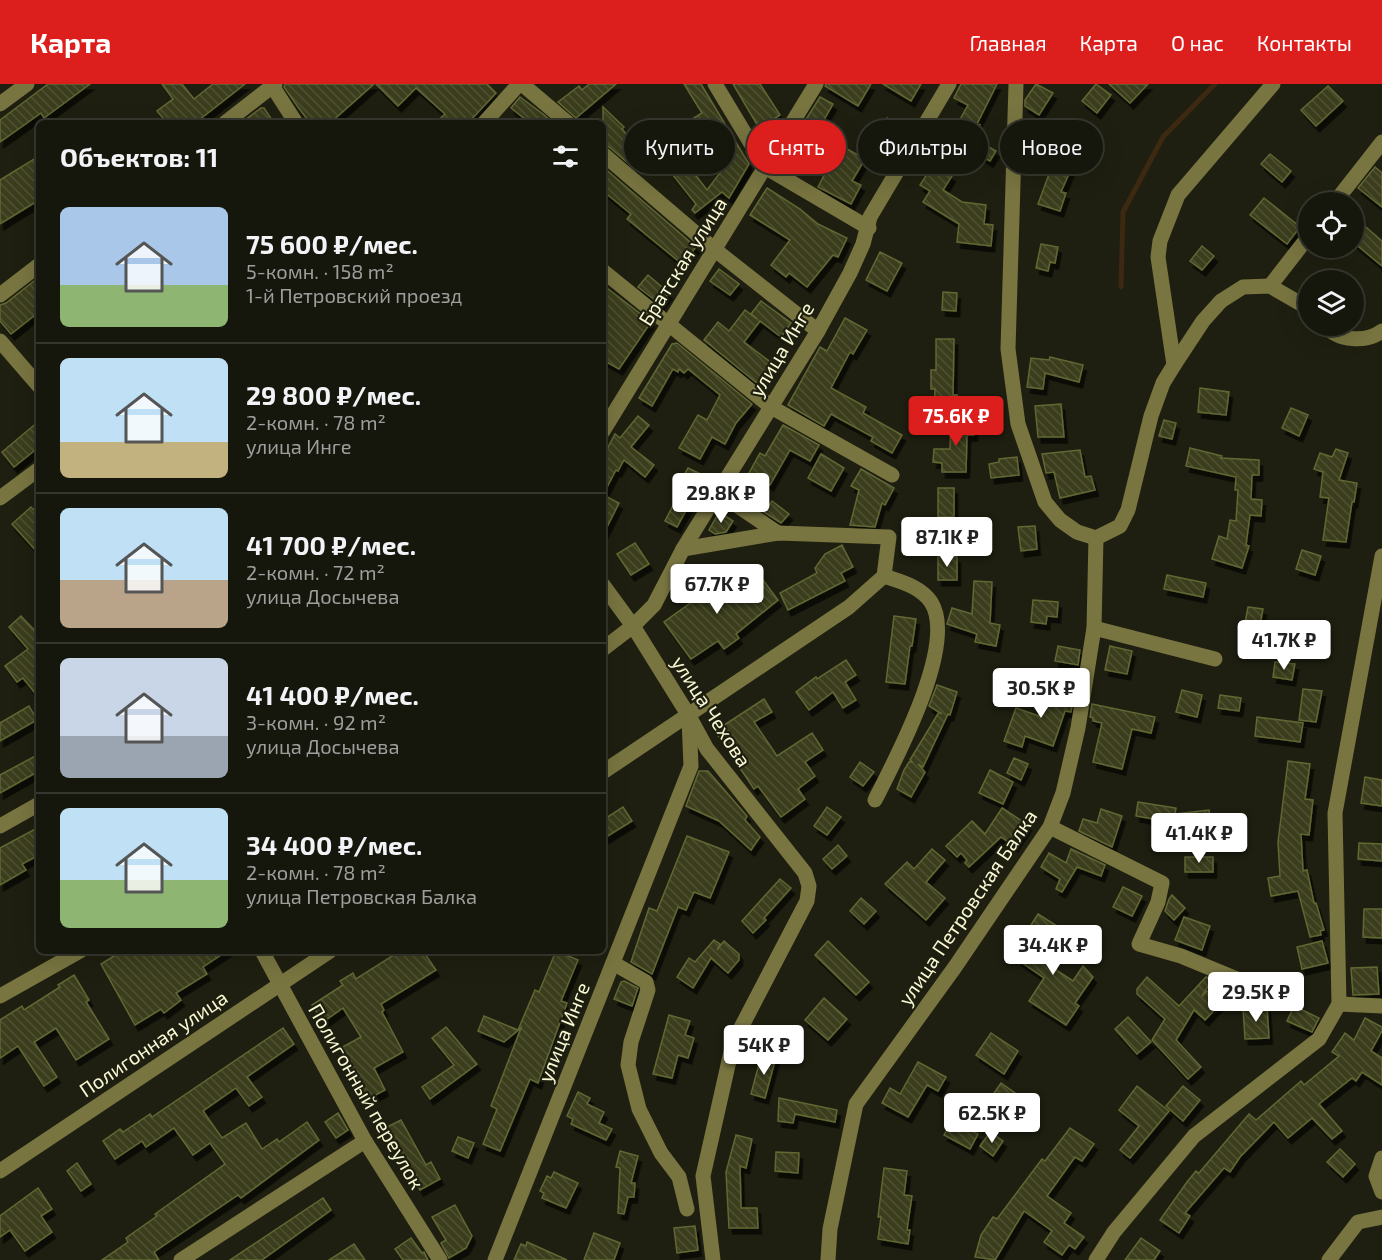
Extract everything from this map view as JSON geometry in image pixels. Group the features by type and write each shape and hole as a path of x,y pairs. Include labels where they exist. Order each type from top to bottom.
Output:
{"street":[{"path":"0,104 27,84"},
{"path":"487,120 520,84 564,120"},
{"path":"715,84 747,137"},
{"name":"Братская улица","path":"794,120 816,84"},
{"name":"улица Инге","path":"606,647 633,626 654,604 717,492 818,331 850,273 869,228 870,217 949,84"},
{"path":"1016,84 1008,349 1018,424 1045,502 1060,520 1077,532 1096,538 1119,526 1128,510 1151,416 1163,382 1203,321 1221,301 1242,287 1270,286 1298,302"},
{"path":"1173,365 1158,257 1160,241 1178,195 1273,84"},
{"path":"229,120 273,85 294,120"},
{"path":"1343,192 1382,142"},
{"path":"606,157 714,249 818,331"},
{"name":"Братская улица","path":"606,425 761,174"},
{"path":"777,174 869,228"},
{"path":"1270,286 1298,250"},
{"path":"0,295 36,267"},
{"path":"606,273 669,322 771,407 892,476"},
{"path":"1341,336 1357,339 1376,336 1382,331"},
{"path":"0,341 36,383"},
{"path":"0,498 36,471"},
{"path":"717,492 778,533"},
{"path":"606,770 849,607 884,576 889,537 778,533 683,549"},
{"name":"улица Петровская Балка","path":"828,1260 830,1229 856,1104 955,967 1050,827 1063,793 1078,728 1094,628 1096,538"},
{"path":"1096,1260 1114,1232 1194,1136 1319,1039 1339,1004 1335,813 1382,556"},
{"path":"874,800 902,747 933,668 936,649 937,615 931,603 915,588 884,576"},
{"name":"улица Чехова","path":"606,589 633,626 707,748 805,873 808,886 807,901 733,1043 703,1176 713,1260"},
{"path":"1094,628 1215,659"},
{"name":"улица Инге","path":"495,1260 691,766 689,716"},
{"path":"0,826 36,806"},
{"path":"1050,827 1162,883 1158,902 1139,944 1181,956 1244,982"},
{"path":"0,996 75,954"},
{"name":"Полигонный переулок","path":"264,954 365,1141 440,1260"},
{"name":"Полигонная улица","path":"0,1171 325,954"},
{"path":"613,963 646,982 648,990 631,1042 628,1065 639,1109 661,1153 680,1177 687,1209"},
{"path":"1339,1004 1382,1006"},
{"path":"181,1260 365,1141"},
{"path":"1382,1158 1376,1176 1382,1192"},
{"path":"1329,1260 1358,1222 1382,1217"}],"building":[{"path":"48,84 90,84 44,118 41,113 0,142 0,120"},
{"path":"162,84 182,84 194,99 213,84 245,84 199,120 164,120 157,111 173,99"},
{"path":"285,84 374,84 333,120 308,120 284,87"},
{"path":"376,84 487,84 496,93 471,120 439,120 445,114 416,88 398,106"},
{"path":"589,84 616,84 576,118 558,102 579,86 582,90"},
{"path":"684,84 701,84 723,120 691,120 702,113"},
{"path":"733,84 760,84 780,115 772,120 754,120"},
{"path":"826,84 871,84 858,106 825,86"},
{"path":"883,84 921,84 911,101"},
{"path":"961,84 997,84 979,120 960,120 968,105 954,98"},
{"path":"1036,84 1053,93 1039,115 1025,106 1025,100"},
{"path":"1096,84 1111,95 1097,113 1082,101"},
{"path":"1109,84 1148,84 1130,103"},
{"path":"1328,86 1343,101 1316,126 1301,110"},
{"path":"520,97 550,120 526,120 511,108"},
{"path":"820,97 833,104 824,120 806,120"},
{"path":"603,107 624,127 622,129 624,131 624,160 606,146 606,120 603,120"},
{"path":"264,108 272,120 245,120"},
{"path":"735,141 747,161 747,167 729,198 722,192 695,213 692,210 696,204 672,174 695,174 707,190 719,174 735,174"},
{"path":"988,146 996,151 990,161 988,160"},
{"path":"846,148 858,155 858,171 852,181 861,185 851,204 818,187 825,174 846,174"},
{"path":"1270,154 1291,171 1282,182 1261,164"},
{"path":"36,158 36,202 0,224 0,180"},
{"path":"1375,167 1382,173 1382,207 1364,192 1358,188"},
{"path":"606,170 696,247 682,264 627,219 631,214 606,193"},
{"path":"927,174 949,174 952,176 943,190 962,202 986,205 984,224 993,225 991,246 957,242 959,224 923,202 930,191 920,185"},
{"path":"1049,174 1069,174 1061,192 1066,193 1060,211 1038,204"},
{"path":"767,188 800,209 818,224 847,238 838,257 833,255 807,287 789,273 786,277 771,265 790,240 750,215"},
{"path":"1264,198 1298,225 1298,230 1287,244 1250,215"},
{"path":"1364,225 1382,241 1382,266 1364,251"},
{"path":"1041,244 1058,247 1055,263 1050,262 1048,271 1036,268"},
{"path":"1202,246 1214,256 1202,270 1190,261"},
{"path":"880,252 902,263 887,291 866,280"},
{"path":"719,269 739,284 730,295 710,281"},
{"path":"648,275 669,293 660,304 638,287"},
{"path":"34,281 36,283 36,314 11,334 0,321 0,305 6,303"},
{"path":"606,287 651,322 619,369 606,362"},
{"path":"943,292 957,293 956,311 942,310"},
{"path":"761,301 791,323 781,337 760,321 744,342 773,364 758,384 704,340 718,322 729,331 745,310 757,319 751,314"},
{"path":"845,318 867,330 853,354 850,352 831,388 866,407 863,413 902,435 892,453 871,441 873,437 831,414 824,426 788,405 820,347 827,351"},
{"path":"936,339 954,339 953,395 957,395 957,411 934,410 935,389 931,389 931,370 936,370"},
{"path":"677,343 752,404 736,423 725,444 712,437 700,459 679,448 698,415 707,420 720,395 688,369 684,373 679,369 678,372 673,369 652,406 639,398 672,344"},
{"path":"1050,357 1083,365 1079,382 1045,373 1043,389 1027,387 1031,358 1049,360"},
{"path":"1200,388 1229,392 1226,415 1198,412"},
{"path":"1061,404 1064,437 1038,437 1035,406"},
{"path":"1291,408 1308,415 1299,436 1282,428"},
{"path":"638,416 649,425 631,447 654,465 645,477 624,460 618,471 616,470 606,489 606,451 615,434 620,438"},
{"path":"951,418 974,419 974,435 967,435 966,472 942,472 942,463 933,462 934,449 950,449"},
{"path":"1164,420 1176,423 1172,439 1159,436"},
{"path":"36,424 36,449 14,467 2,452"},
{"path":"783,425 819,445 810,461 790,450 770,485 749,473 760,453 765,456"},
{"path":"1190,448 1222,456 1221,458 1259,460 1259,475 1252,475 1251,499 1262,500 1261,516 1250,515 1246,545 1249,546 1242,568 1212,559 1219,536 1227,539 1230,520 1236,521 1238,490 1235,490 1236,477 1186,466"},
{"path":"1336,449 1348,453 1339,480 1357,483 1346,542 1323,540 1329,498 1320,497 1323,472 1314,469 1320,453 1332,457"},
{"path":"1080,450 1085,477 1091,476 1095,490 1060,498 1054,472 1046,473 1042,454"},
{"path":"821,454 844,468 831,491 808,478"},
{"path":"1017,457 1019,475 991,478 989,464 999,462 999,459"},
{"path":"688,468 705,476 677,527 665,521 682,488 678,486"},
{"path":"861,469 894,488 885,505 882,503 875,527 850,525 859,490 851,486"},
{"path":"938,488 954,488 954,517 938,517"},
{"path":"606,496 619,503 606,529"},
{"path":"772,501 789,514 781,523 764,512"},
{"path":"31,507 36,512 36,551 12,524"},
{"path":"719,512 733,521 726,532 715,534 709,530"},
{"path":"1035,526 1037,549 1021,551 1018,527"},
{"path":"635,543 649,564 631,575 617,554"},
{"path":"842,545 853,567 841,573 845,581 788,610 780,593 817,573 815,568 825,554"},
{"path":"1302,550 1321,556 1315,575 1296,569"},
{"path":"938,556 957,557 957,580 938,580"},
{"path":"710,572 732,602 763,580 778,600 736,634 739,638 724,649 718,641 691,659 664,622 700,596 692,585"},
{"path":"1167,575 1206,583 1203,597 1164,589"},
{"path":"974,581 992,582 990,623 1000,625 996,646 975,642 977,634 947,624 952,608 972,614"},
{"path":"1033,600 1058,602 1057,617 1047,616 1046,624 1031,622"},
{"path":"1248,607 1263,609 1259,630 1244,628"},
{"path":"21,616 36,632 36,694 23,678 17,682 5,666 28,649 9,627"},
{"path":"894,616 916,619 905,684 886,682"},
{"path":"1058,646 1080,650 1078,665 1055,661"},
{"path":"1110,646 1132,651 1127,674 1105,670"},
{"path":"846,660 856,675 845,682 856,700 843,708 833,692 809,710 796,692 816,677 817,679"},
{"path":"1275,662 1295,664 1292,680 1273,677"},
{"path":"937,685 957,692 950,715 948,714 923,767 918,764 925,772 911,797 897,789 904,770 909,762 912,762 910,760 939,712 929,706"},
{"path":"1046,686 1074,693 1071,712 1065,711 1053,746 1025,736 1022,747 1004,741 1016,708 1039,716"},
{"path":"1303,689 1322,691 1316,722 1299,720"},
{"path":"1182,690 1202,695 1197,717 1176,712"},
{"path":"1220,695 1241,698 1239,711 1218,708"},
{"path":"764,699 772,712 754,722 777,756 812,733 823,750 805,762 815,776 798,789 805,799 781,817 758,786 754,789 715,731"},
{"path":"1092,704 1155,717 1151,733 1132,729 1122,769 1093,762 1102,723 1093,721 1090,717"},
{"path":"29,706 36,718 36,721 0,741 0,723"},
{"path":"1257,717 1303,723 1300,742 1255,736"},
{"path":"36,756 36,773 0,793 0,775"},
{"path":"1014,758 1028,764 1021,780 1007,773"},
{"path":"1288,761 1310,764 1305,799 1313,800 1309,835 1301,834 1303,871 1307,870 1314,903 1316,903 1324,930 1320,931 1321,935 1310,937 1298,891 1271,896 1268,878 1280,876 1278,842"},
{"path":"860,762 874,772 863,786 850,777"},
{"path":"990,770 1013,782 1003,804 979,793"},
{"path":"699,771 708,771 747,816 745,820 760,837 751,850 719,821 686,806"},
{"path":"1365,777 1382,780 1382,806 1361,803"},
{"path":"1138,802 1176,808 1175,814 1209,810 1212,831 1193,833 1192,826 1136,816"},
{"path":"623,807 632,821 606,837 606,818"},
{"path":"827,807 841,817 827,835 814,826"},
{"path":"1002,808 1028,825 1014,846 1001,837 969,867 961,853 957,857 946,846 972,821 985,834"},
{"path":"1101,809 1122,816 1112,847 1079,831 1083,819 1097,823"},
{"path":"36,829 36,857 22,864 26,870 0,885 0,848"},
{"path":"687,836 729,852 710,898 694,892 686,910 678,907 652,974 631,962 649,908 657,911"},
{"path":"1359,843 1382,844 1382,861 1358,859"},
{"path":"838,845 847,856 832,869 823,859"},
{"path":"932,849 945,860 926,882 945,898 926,920 885,884 907,862 914,869"},
{"path":"1071,849 1105,865 1101,876 1077,867 1062,892 1056,889 1060,879 1041,867 1049,853 1066,863"},
{"path":"1185,857 1213,857 1213,872 1185,872"},
{"path":"780,879 791,888 753,933 742,921"},
{"path":"1123,887 1142,896 1132,916 1113,907"},
{"path":"1172,895 1185,908 1174,920 1165,911"},
{"path":"861,898 876,911 864,924 850,911"},
{"path":"1364,909 1382,909 1382,938 1363,937"},
{"path":"1038,914 1060,928 1039,959 1073,981 1083,966 1093,977 1075,1003 1079,1006 1066,1025 1029,1001 1044,978 1018,960 1036,932 1029,928"},
{"path":"1184,917 1210,926 1202,950 1175,940"},
{"path":"714,940 720,944 717,950 724,941 739,954 739,960 728,973 711,958 693,988 677,977 689,958 695,962"},
{"path":"828,941 869,982 856,995 815,955"},
{"path":"1322,941 1328,963 1302,969 1297,947"},
{"path":"117,954 222,954 203,967 207,974 176,993 181,1000 164,1013 161,1009 135,1025 101,964"},
{"path":"395,954 425,954 436,970 381,1004 384,1010 382,1012 403,1052 374,1068 385,1090 368,1099 339,1049 361,1037 343,1008 323,1022 312,1005 343,985 340,981 353,973 356,979"},
{"path":"555,954 563,954 578,960 561,1001 567,1003 538,1083 530,1079 500,1151 483,1144 497,1109 491,1106 521,1028 504,1042 478,1031 484,1016 518,1030 535,990 539,992"},
{"path":"1377,967 1379,994 1353,995 1351,968"},
{"path":"74,975 89,1000 86,1002 109,1039 76,1060 56,1028 34,1042 57,1077 44,1086 18,1046 0,1058 0,1020 22,1006 24,1010 60,987 58,985"},
{"path":"1147,977 1179,1006 1206,977 1212,980 1202,996 1207,991 1221,1003 1205,1020 1194,1010 1176,1040 1201,1067 1188,1079 1152,1040 1165,1019 1137,994 1137,989"},
{"path":"624,981 638,988 632,1006 614,999 621,982"},
{"path":"824,998 847,1019 828,1040 805,1020"},
{"path":"1294,1006 1319,1018 1312,1032 1287,1021"},
{"path":"1267,1007 1269,1038 1245,1039 1243,1008"},
{"path":"669,1015 690,1021 685,1035 694,1038 688,1058 678,1055 672,1078 653,1074"},
{"path":"1128,1017 1151,1042 1137,1054 1115,1029"},
{"path":"1365,1018 1382,1027 1371,1051 1382,1058 1382,1085 1362,1072 1356,1081 1352,1078 1319,1104 1342,1131 1332,1139 1312,1118 1288,1138 1274,1122 1240,1157 1230,1172 1224,1168 1185,1213 1190,1216 1179,1233 1160,1220 1196,1171 1199,1173 1249,1114 1256,1120 1301,1081 1304,1085 1339,1056 1332,1052 1345,1033 1354,1040"},
{"path":"446,1027 477,1064 430,1099 422,1087 454,1065 432,1038"},
{"path":"283,1028 294,1044 247,1077 262,1097 249,1106 236,1088 203,1111 222,1138 246,1123 262,1149 277,1139 279,1142 307,1122 319,1140 241,1198 238,1195 154,1252 159,1260 102,1260 128,1242 126,1238 157,1216 155,1214 225,1164 210,1143 193,1155 174,1128 146,1147 142,1141 115,1159 103,1141 120,1129 123,1132 150,1114 152,1117"},
{"path":"991,1033 1018,1051 1004,1074 976,1055"},
{"path":"762,1053 776,1057 765,1098 751,1094"},
{"path":"918,1062 946,1077 938,1091 927,1085 908,1117 882,1103 890,1088 900,1094"},
{"path":"1001,1083 1015,1093 1001,1112 987,1103"},
{"path":"1137,1086 1169,1111 1130,1158 1120,1150 1139,1126 1119,1110"},
{"path":"1183,1086 1200,1100 1183,1121 1166,1106"},
{"path":"578,1092 590,1098 587,1104 604,1112 599,1123 612,1129 606,1140 571,1124 573,1119 567,1116"},
{"path":"779,1098 837,1110 835,1122 795,1114 793,1123 778,1121"},
{"path":"338,1113 348,1130 336,1138 325,1122"},
{"path":"401,1120 426,1165 431,1162 440,1179 420,1190 385,1128"},
{"path":"952,1121 978,1134 970,1149 944,1135"},
{"path":"1070,1128 1094,1144 1082,1161 1075,1157 1047,1196 1071,1213 1064,1223 1084,1237 1075,1249 1069,1245 1062,1255 1044,1242 1052,1231 1024,1211 995,1260 975,1257 981,1235 993,1217 997,1219 1042,1159 1045,1161"},
{"path":"990,1132 1003,1141 993,1156 980,1146"},
{"path":"736,1135 752,1139 746,1168 740,1166 741,1208 757,1208 758,1228 729,1228 726,1172"},
{"path":"458,1137 474,1143 468,1158 452,1151"},
{"path":"1340,1149 1355,1164 1343,1177 1327,1162"},
{"path":"620,1151 638,1156 631,1183 635,1183 634,1197 628,1197 624,1214 618,1213 620,1168 616,1167"},
{"path":"776,1152 799,1153 798,1173 775,1171"},
{"path":"77,1163 91,1184 81,1191 67,1171"},
{"path":"884,1168 907,1171 904,1195 912,1196 907,1230 910,1230 908,1244 878,1239 881,1217 878,1217"},
{"path":"554,1172 578,1183 566,1208 542,1198 544,1193 540,1191 547,1176 551,1178"},
{"path":"38,1188 52,1209 41,1216 52,1232 25,1251 10,1230 0,1237 0,1216"},
{"path":"323,1198 331,1210 262,1260 230,1260"},
{"path":"455,1205 472,1236 466,1248 449,1258 441,1243 446,1240 432,1217"},
{"path":"695,1226 698,1250 677,1253 674,1228"},
{"path":"594,1233 620,1243 614,1260 584,1260"},
{"path":"411,1238 428,1260 403,1260 395,1249"},
{"path":"1141,1238 1160,1251 1154,1260 1125,1260"},
{"path":"527,1242 567,1260 514,1260 521,1244 526,1246"},
{"path":"354,1244 365,1260 329,1260"}],"waterway":[{"path":"1121,287 1123,212 1163,137 1215,84"}]}
